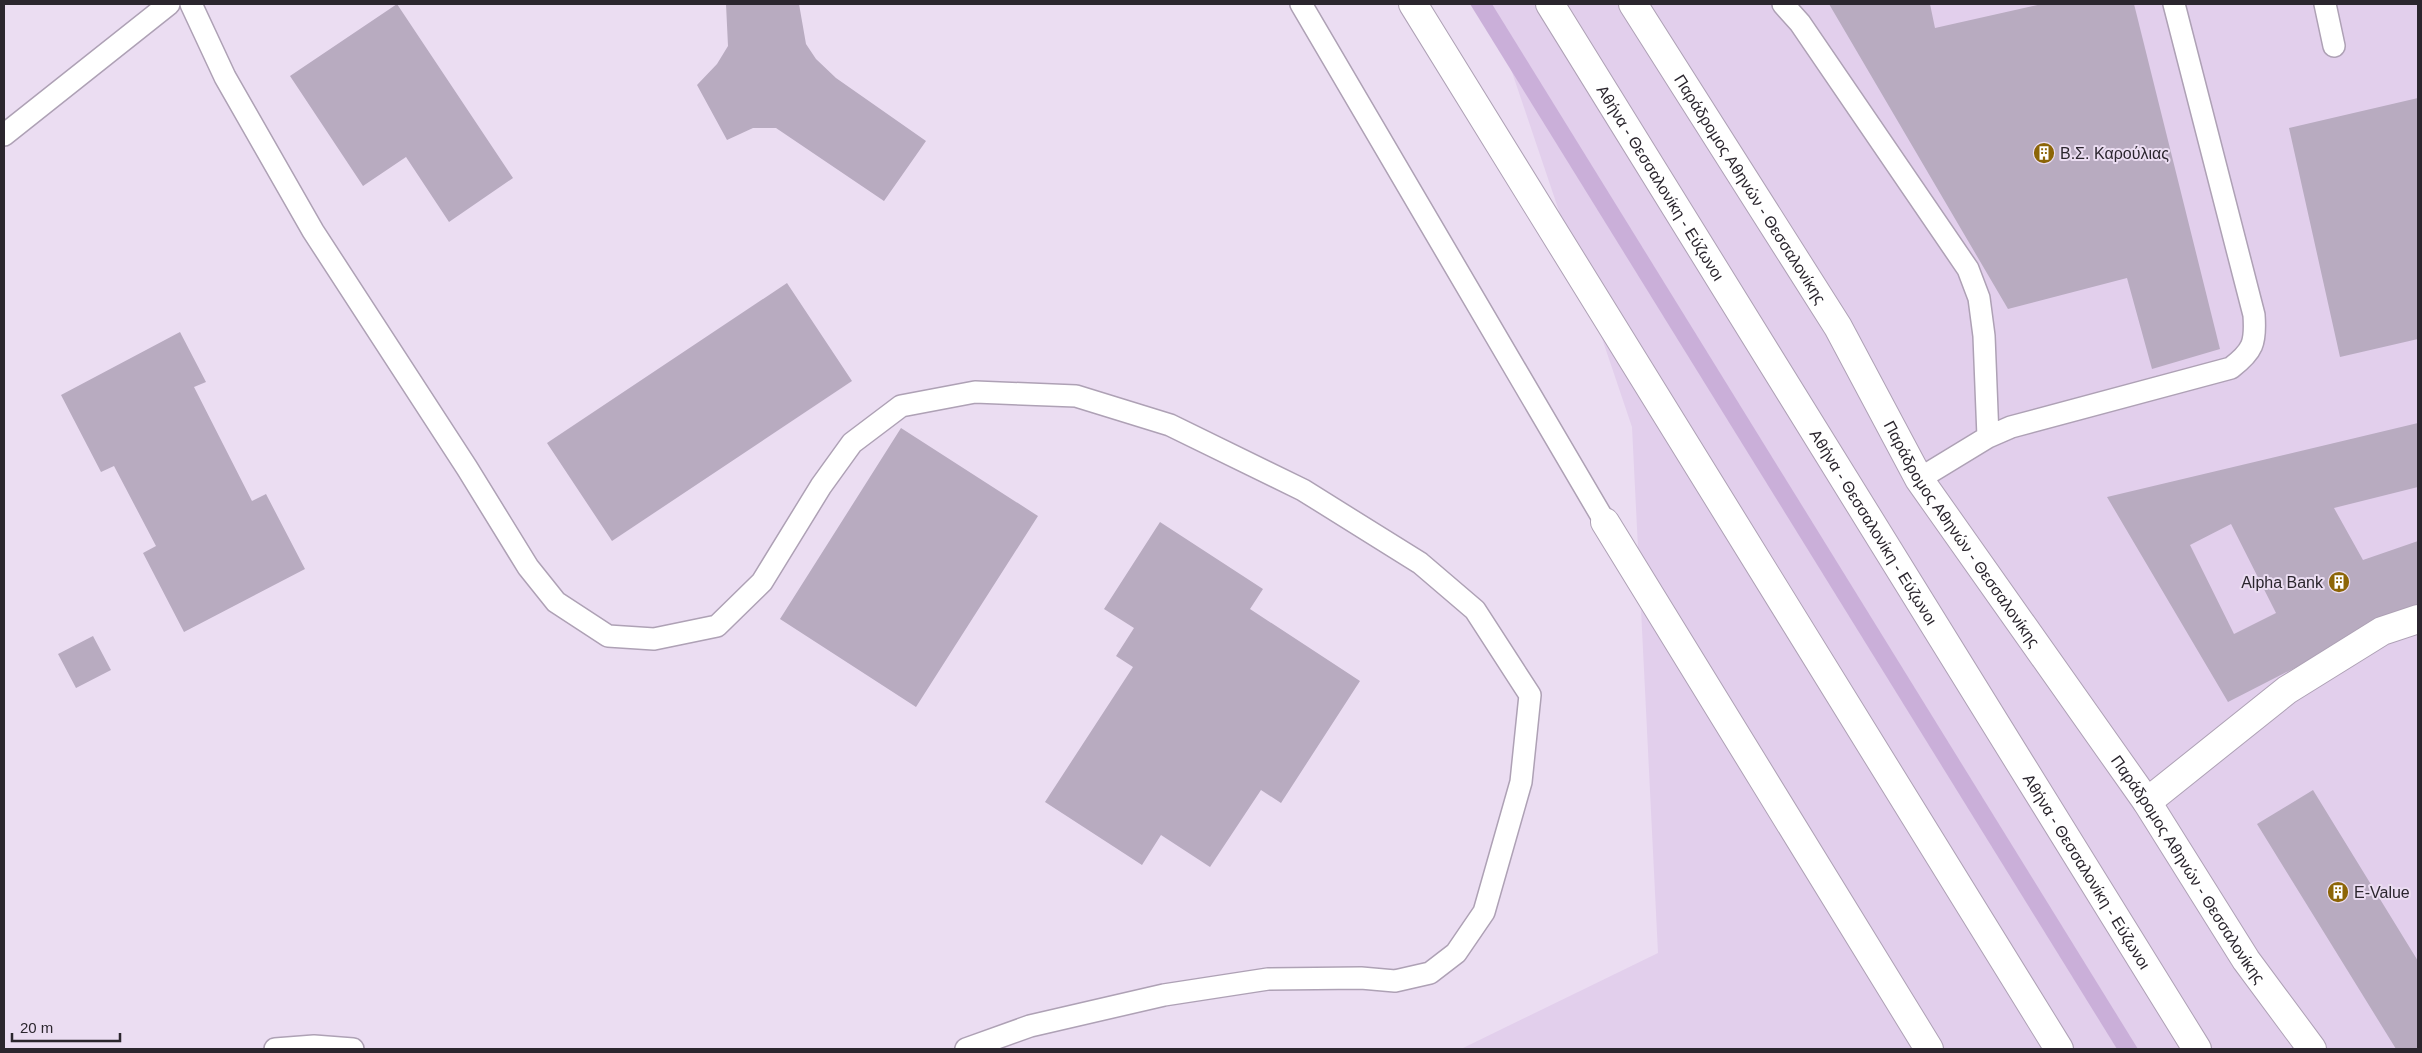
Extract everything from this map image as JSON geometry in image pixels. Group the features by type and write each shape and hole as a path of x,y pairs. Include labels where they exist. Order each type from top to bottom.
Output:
{"main road":[{"path":"1413,4 2059,1049"},
{"name":"Αθήνα - Θεσσαλονίκη - Εύζωνοι","path":"1550,4 2197,1048"},
{"name":"Παράδρομος Αθηνών - Θεσσαλονίκης","path":"1633,4 1838,327 1919,479 2147,802 2246,960 2312,1049"},
{"path":"1605,522 1929,1049"},
{"path":"2147,802 2287,690 2382,631 2418,619"}],"lane":[{"path":"4,136 169,4"},
{"path":"192,4 225,77 313,231 467,468 528,567 556,602 608,636 654,639 717,626 762,582 821,486 852,443 901,406 975,392 1076,396 1170,425 1303,490 1420,563 1475,610 1530,695 1521,782 1484,912 1456,953 1430,973 1395,981 1361,978 1268,979 1164,995 1030,1026 966,1049"},
{"path":"1301,4 1605,522"},
{"path":"1783,4 1800,23 1968,268 1979,298 1984,336 1988,437"},
{"path":"1919,479 1988,437 2011,427 2231,368 2247,355 2255,335 2254,315 2174,4"},
{"path":"2325,4 2334,46"},
{"path":"275,1049 314,1046 354,1049"}],"shaded area":[{"path":"1470,4 1492,4 2138,1049 2117,1049"},
{"path":"1489,4 2418,4 2418,1049 1461,1049 1658,953 1632,427"}],"building":[{"path":"397,4 513,178 449,222 406,157 363,186 290,76"},
{"path":"726,4 799,4 806,44 816,59 836,78 926,141 884,201 776,128 753,128 727,140 697,85 717,64 728,46"},
{"name":"Β.Σ. Καρούλιας","path":"1829,4 1930,4 1935,28 2042,4 2134,4 2220,349 2152,369 2127,278 2008,309"},
{"path":"2418,98 2418,339 2340,357 2289,128"},
{"path":"787,283 852,381 612,541 547,443"},
{"path":"180,332 206,382 194,387 252,501 266,494 305,569 184,632 143,553 156,546 114,466 101,472 61,395"},
{"name":"Alpha Bank","path":"2418,423 2418,487 2334,508 2363,560 2418,541 2418,605 2228,702 2107,497","holes":["2231,524 2276,613 2234,634 2190,545"]},
{"path":"901,428 1038,516 916,707 780,619"},
{"path":"1160,522 1263,589 1250,609 1360,681 1281,803 1261,790 1210,867 1161,835 1142,865 1045,802 1133,667 1116,656 1134,628 1104,609"},
{"path":"93,636 111,670 76,688 58,654"},
{"name":"E-Value","path":"2313,790 2418,961 2418,1049 2396,1049 2257,824"}],"place":[{"name":"Β.Σ. Καρούλιας","path":"2044,153"},
{"name":"Alpha Bank","path":"2339,582"},
{"name":"E-Value","path":"2338,892"}]}
